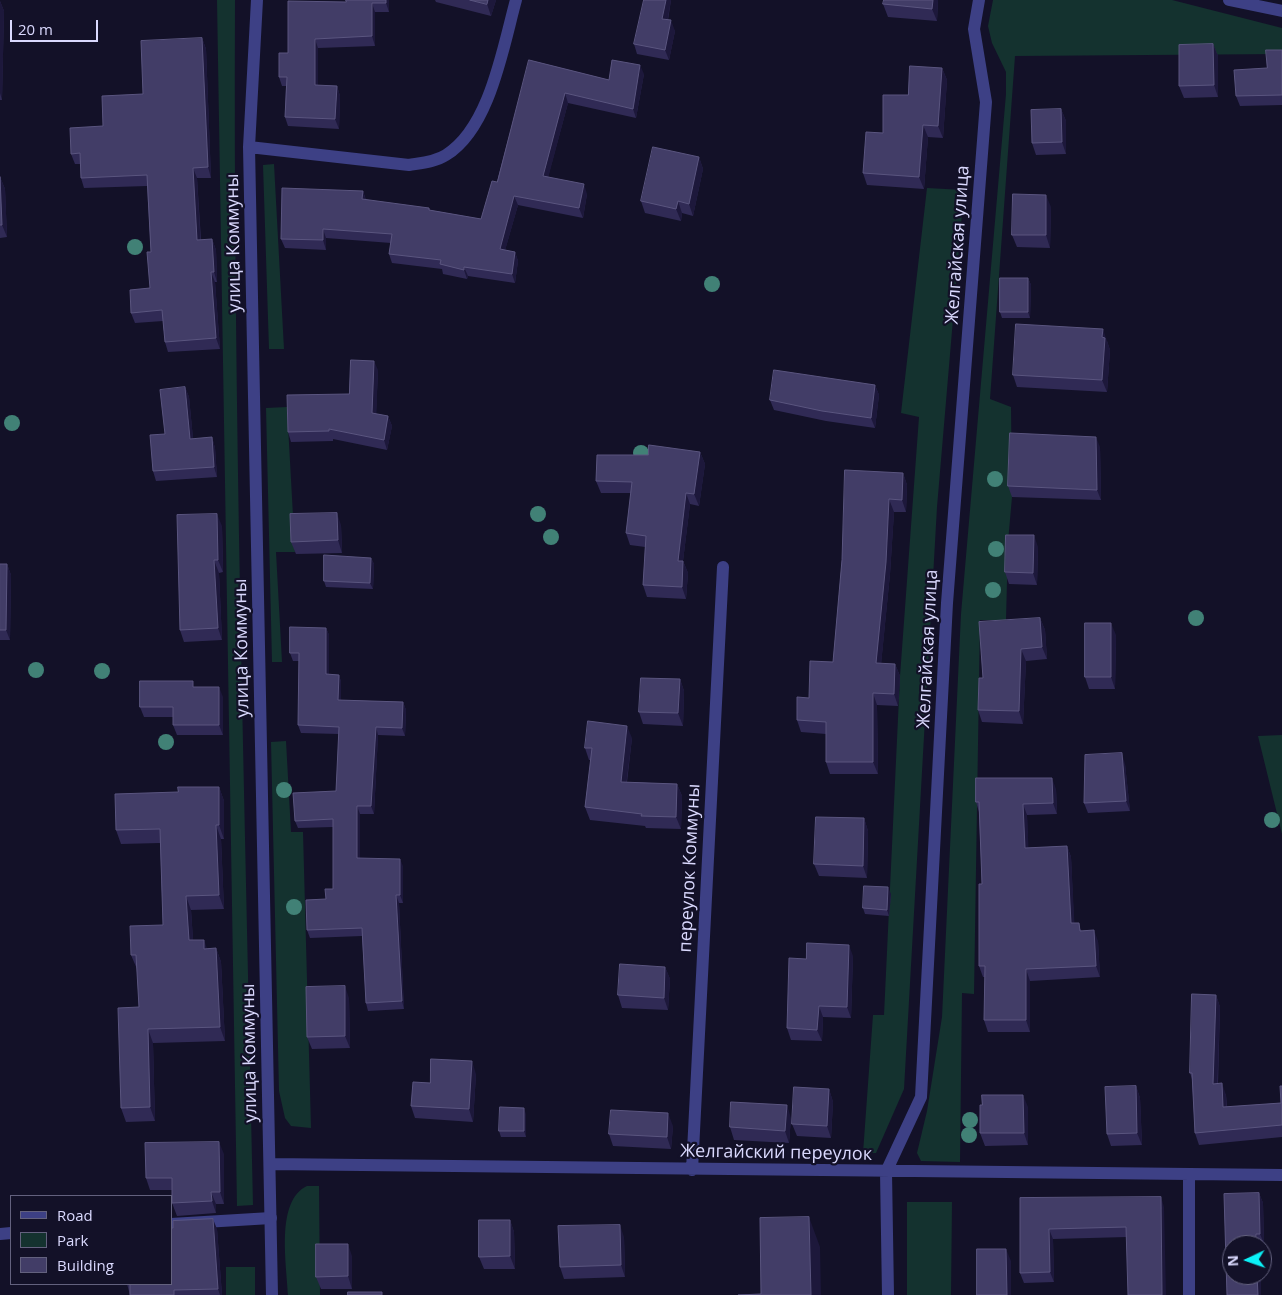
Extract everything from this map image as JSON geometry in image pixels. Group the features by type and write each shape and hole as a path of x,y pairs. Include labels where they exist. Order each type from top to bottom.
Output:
{"street":[{"name":"улица Коммуны","path":"256,0 249,147 272,1295"},
{"path":"249,147 409,165 429,162 446,155 464,138 480,116 494,79 516,0"},
{"name":"Желгайская улица","path":"888,1295 886,1172 921,1097 948,604 986,102 974,29 979,0"},
{"path":"1229,0 1282,11"},
{"name":"переулок Коммуны","path":"692,1170 723,568"},
{"name":"Желгайский переулок","path":"270,1164 1189,1176 1282,1175"},
{"path":"1189,1176 1189,1295"},
{"path":"172,1224 271,1218"}],"green space":[{"path":"217,0 235,0 238,452 253,1205 237,1206"},
{"path":"993,0 1172,0 1282,28 1282,54 1015,56 990,399 1011,407 1012,497 1008,542 1006,620 980,620 974,994 962,993 960,1162 921,1161 917,1153 927,1111 942,1017 961,614 1006,94 1006,72 992,43 988,26"},
{"path":"274,164 284,349 269,349 263,165"},
{"path":"927,188 964,190 937,507 904,1089 876,1153 863,1153 873,1015 884,1015 900,676 919,417 901,413"},
{"path":"287,407 295,552 276,552 282,662 272,662 266,408"},
{"path":"1282,735 1282,834 1258,736"},
{"path":"286,741 291,832 303,832 311,1128 291,1126 285,1118 279,1091 271,742"},
{"path":"307,1186 319,1186 320,1295 288,1295 285,1251 287,1219 290,1205 297,1194"},
{"path":"907,1202 952,1202 951,1295 907,1295"},
{"path":"226,1267 255,1267 255,1295 226,1295"}],"building":[{"path":"346,0 386,0 386,3 372,3 372,36 315,39 315,85 337,86 335,119 285,117 287,77 279,77 279,53 288,53 288,1 346,2"},
{"path":"470,0 488,0 487,4"},
{"path":"644,0 666,0 662,19 671,20 665,50 634,44"},
{"path":"884,0 933,0 932,9 883,4"},
{"path":"202,38 208,167 193,168 197,240 212,239 214,272 211,272 216,338 165,342 162,310 131,313 130,290 150,288 147,252 151,252 147,175 81,178 80,153 71,154 70,128 103,126 102,96 143,94 141,41"},
{"path":"1213,44 1214,85 1179,86 1179,45"},
{"path":"1266,50 1282,50 1282,95 1236,96 1234,70 1267,68"},
{"path":"529,60 609,80 612,60 640,65 633,109 565,93 543,176 584,184 579,208 514,196 500,249 515,252 512,274 464,267 464,270 440,264 441,260 389,254 392,234 323,229 323,240 281,239 282,188 363,191 362,199 429,208 429,210 481,219 492,181 497,182"},
{"path":"910,66 942,68 938,126 923,125 919,177 863,173 866,132 883,133 883,95 908,95"},
{"path":"1061,109 1062,142 1032,143 1031,110"},
{"path":"653,147 699,157 689,204 678,201 676,209 641,201"},
{"path":"0,177 2,225 0,225"},
{"path":"1013,194 1046,195 1046,235 1012,235"},
{"path":"1000,278 1028,278 1028,312 1000,312"},
{"path":"1016,324 1103,329 1102,337 1105,338 1102,380 1013,375"},
{"path":"351,360 374,361 372,413 388,416 384,440 329,429 329,431 288,432 287,395 349,394"},
{"path":"774,370 875,385 871,418 822,411 770,400"},
{"path":"185,387 190,439 212,437 214,467 153,471 150,435 165,434 160,390"},
{"path":"1010,433 1096,437 1097,490 1008,486"},
{"path":"649,445 700,452 694,494 686,493 678,561 683,561 682,587 643,585 646,536 626,533 632,482 596,481 597,455 648,455"},
{"path":"845,470 903,473 902,500 889,499 886,562 876,663 895,664 894,694 873,693 873,762 826,762 826,722 797,720 797,697 809,698 810,661 833,662 842,560"},
{"path":"337,513 338,540 291,542 290,514"},
{"path":"217,514 218,560 214,560 218,628 180,630 177,515"},
{"path":"1006,535 1034,535 1033,573 1005,572"},
{"path":"324,555 371,558 370,583 324,581"},
{"path":"0,564 7,564 6,630 0,630"},
{"path":"1040,618 1042,647 1021,649 1019,711 978,710 979,678 983,678 979,622"},
{"path":"1085,623 1111,623 1111,677 1085,677"},
{"path":"290,627 326,628 326,674 339,675 338,700 403,702 402,728 376,727 371,806 357,806 357,858 400,859 400,895 396,895 402,1001 366,1003 362,928 307,930 306,900 326,899 325,889 333,889 333,819 295,821 293,793 336,791 339,727 298,725 299,653 290,653"},
{"path":"641,678 680,679 678,713 639,712"},
{"path":"140,681 193,681 193,687 219,687 219,725 173,725 173,707 140,707"},
{"path":"588,721 627,726 621,782 677,784 676,817 641,816 642,814 585,807 592,748 585,748"},
{"path":"1122,753 1126,801 1084,803 1085,755"},
{"path":"976,778 1052,778 1053,803 1023,804 1025,848 1067,846 1071,923 1079,923 1080,931 1094,930 1096,966 1026,969 1026,1020 984,1020 985,966 979,966 979,884 982,884 979,802 976,802"},
{"path":"178,787 219,787 219,825 216,825 219,895 186,896 189,940 204,940 204,949 216,948 220,1027 148,1029 150,1107 121,1108 118,1008 139,1007 136,955 131,955 130,926 163,925 160,829 116,830 115,794 178,792"},
{"path":"816,817 864,818 863,866 814,864"},
{"path":"864,886 888,887 887,910 863,908"},
{"path":"807,943 849,945 847,1007 819,1006 817,1030 787,1028 789,958 806,959"},
{"path":"620,964 665,967 664,998 618,995"},
{"path":"345,986 345,1036 307,1037 306,987"},
{"path":"1192,994 1216,995 1213,1084 1222,1083 1223,1107 1281,1103 1280,1086 1282,1086 1282,1125 1195,1133 1192,1073 1190,1073"},
{"path":"431,1059 472,1061 469,1109 411,1106 413,1082 430,1083"},
{"path":"1136,1086 1137,1133 1107,1134 1105,1087"},
{"path":"794,1087 829,1089 827,1126 792,1124"},
{"path":"982,1095 1023,1095 1024,1133 980,1133"},
{"path":"731,1102 787,1105 785,1131 730,1127"},
{"path":"500,1107 524,1108 524,1131 499,1131"},
{"path":"611,1110 668,1113 667,1137 609,1134"},
{"path":"219,1142 220,1192 211,1192 212,1201 172,1203 172,1178 146,1178 145,1143"},
{"path":"1259,1193 1260,1234 1225,1235 1224,1194"},
{"path":"1161,1197 1162,1295 1128,1295 1126,1227 1049,1229 1050,1272 1020,1273 1020,1198"},
{"path":"809,1217 811,1295 738,1295 761,1294 760,1218"},
{"path":"213,1219 218,1289 174,1290 174,1295 130,1295 130,1285 172,1285 173,1221"},
{"path":"479,1220 510,1220 510,1256 479,1257"},
{"path":"620,1225 621,1265 560,1267 558,1226"},
{"path":"316,1244 348,1244 348,1276 316,1277"},
{"path":"977,1249 1006,1249 1007,1295 977,1295"},
{"path":"1227,1285 1258,1285 1258,1295 1227,1295"},
{"path":"348,1292 382,1292 382,1295 348,1295"}]}
